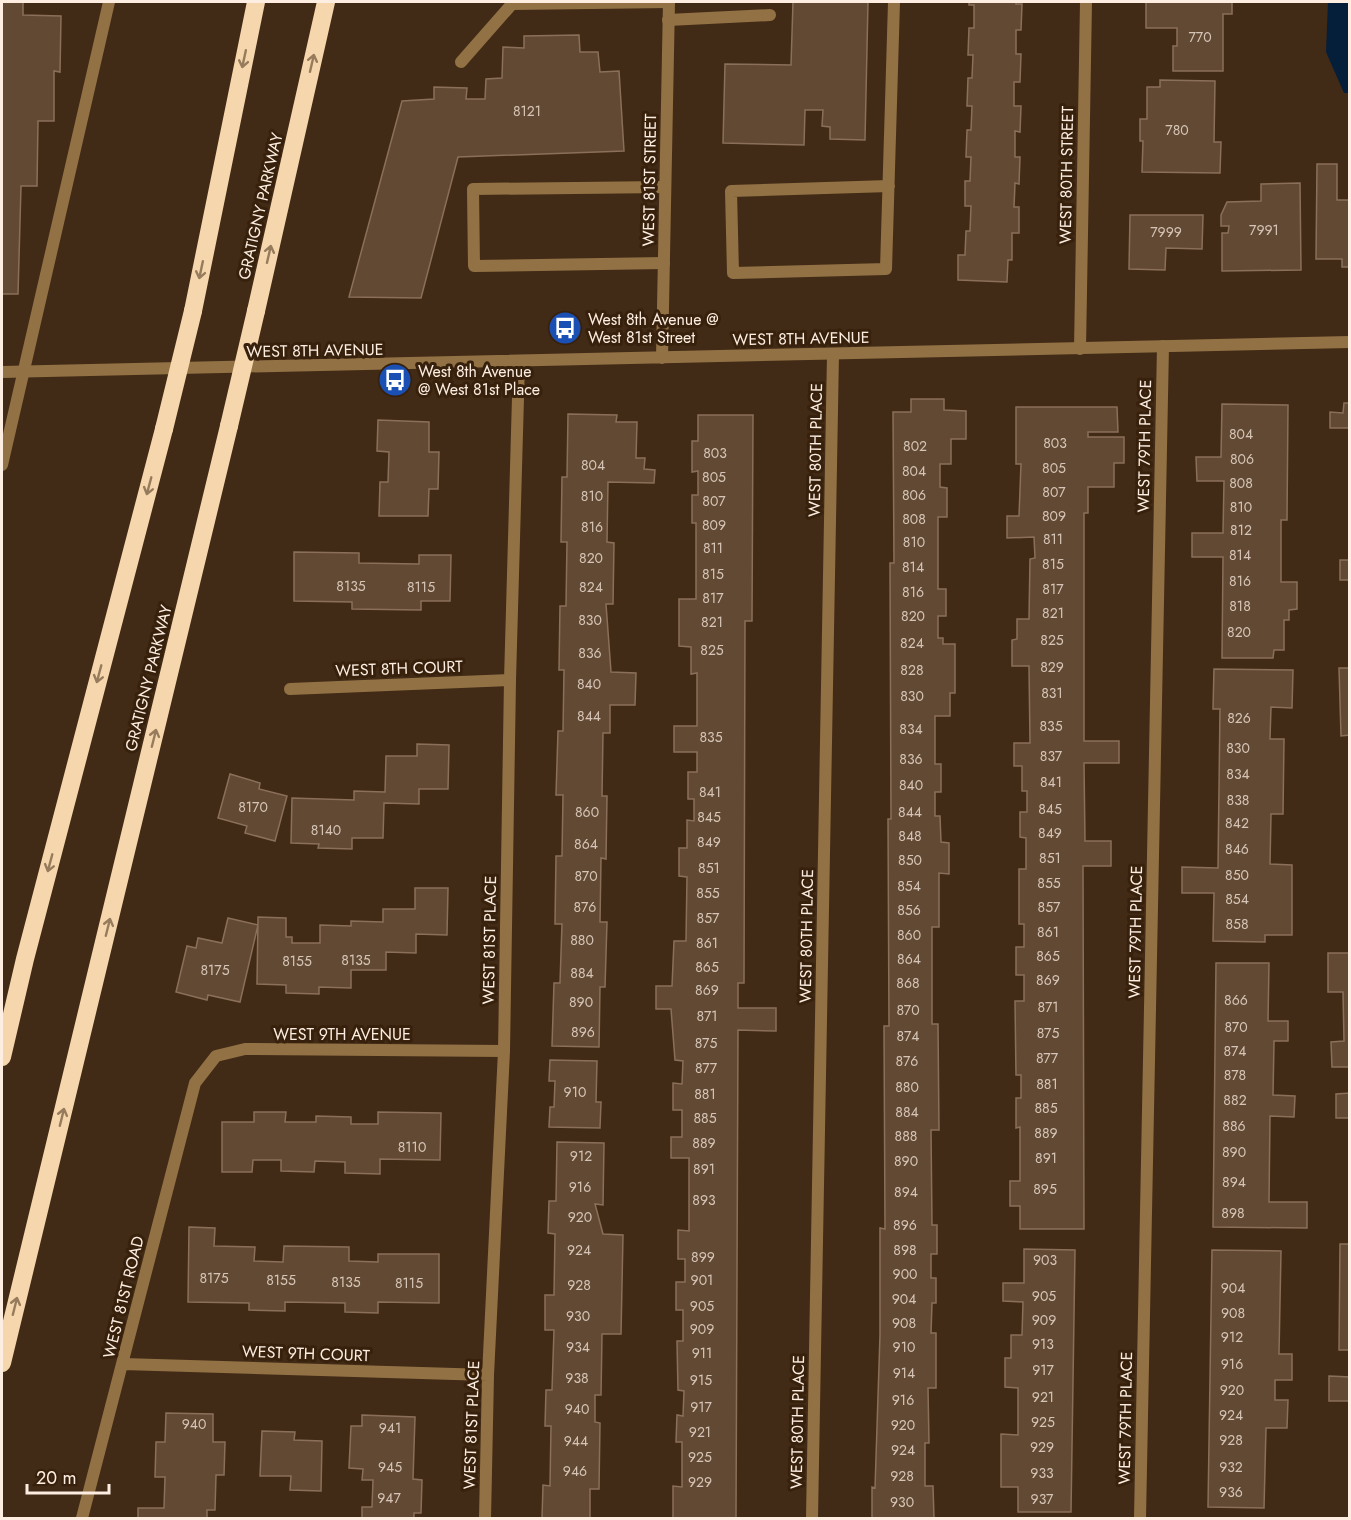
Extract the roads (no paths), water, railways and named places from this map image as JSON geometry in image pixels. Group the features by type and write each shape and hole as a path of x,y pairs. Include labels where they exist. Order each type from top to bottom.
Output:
{"highway":[{"path":"2,1057 25,958 193,310 256,2"},
{"name":"GRATIGNY PARKWAY","path":"2,1363 229,426 326,2"}],"street":[{"path":"2,465 109,2"},
{"path":"461,62 512,4 669,2"},
{"name":"WEST 81ST STREET","path":"662,358 669,2"},
{"path":"889,186 731,191 733,273 886,269 889,186 894,2"},
{"name":"WEST 80TH STREET","path":"1080,348 1086,2"},
{"path":"668,20 770,15"},
{"path":"664,263 474,266 473,189 665,187"},
{"name":"WEST 8TH AVENUE","path":"2,372 1350,342"},
{"name":"WEST 79TH PLACE","path":"1140,1518 1162,346"},
{"name":"WEST 80TH PLACE","path":"812,1518 833,354"},
{"name":"WEST 81ST PLACE","path":"485,1518 488,1375 504,1051 510,680 519,362"},
{"name":"WEST 8TH COURT","path":"290,689 510,680"},
{"name":"WEST 9TH AVENUE","path":"195,1083 216,1056 245,1049 504,1051"},
{"name":"WEST 81ST ROAD","path":"82,1518 195,1083"},
{"name":"WEST 9TH COURT","path":"123,1364 488,1375"}],"water":[{"path":"1328,2 1349,2 1349,93 1344,93 1326,52"}],"place":[{"name":"West 8th Avenue @ West 81st Street","path":"565,328"},
{"name":"West 8th Avenue @ West 81st Place","path":"395,380"}]}
